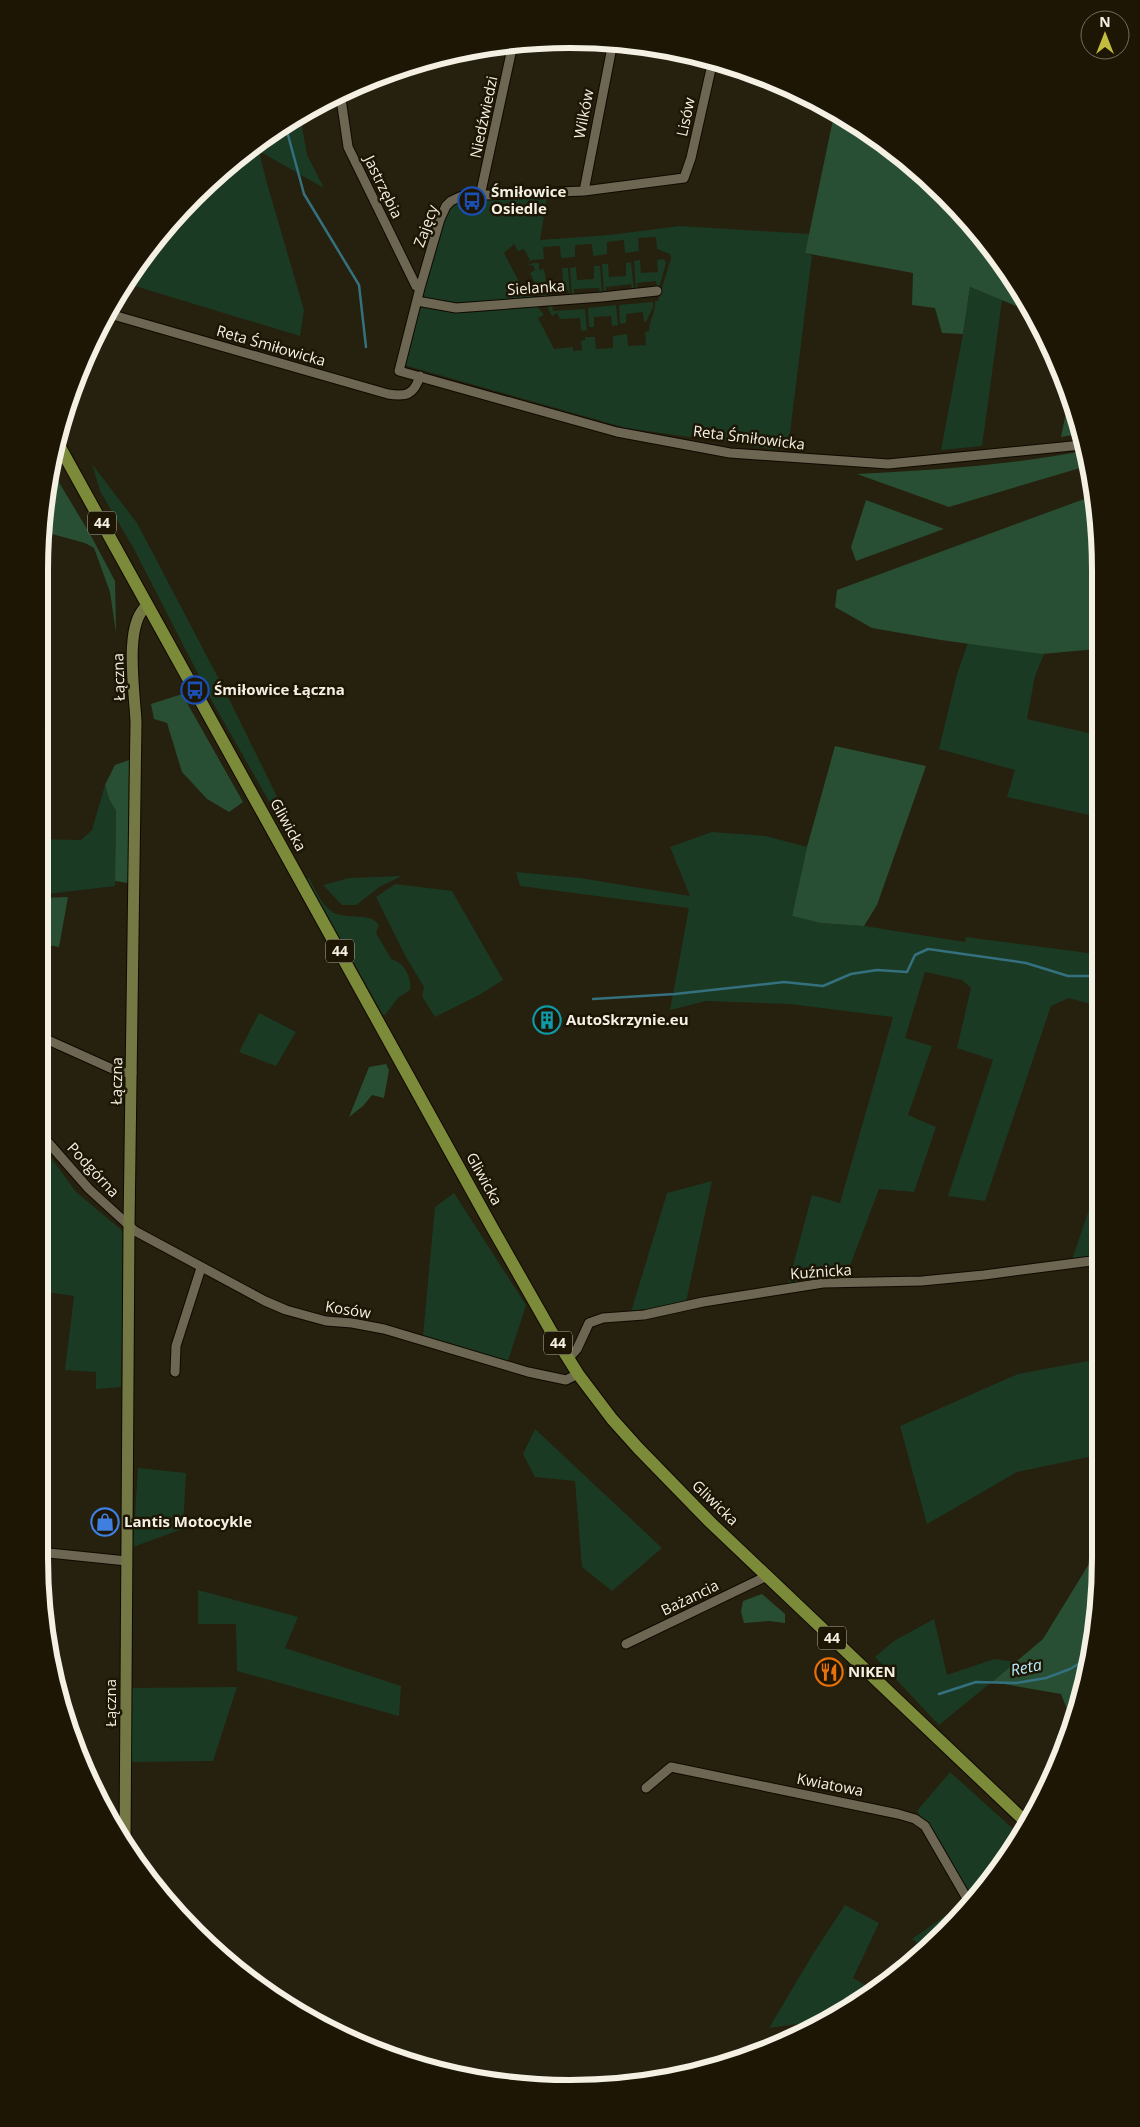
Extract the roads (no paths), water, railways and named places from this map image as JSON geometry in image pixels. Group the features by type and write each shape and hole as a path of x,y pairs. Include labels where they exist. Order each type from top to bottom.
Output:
{"main road":[{"name":"Gliwicka","path":"62,450 493,1229 578,1374 612,1419 649,1461 1022,1819"}],"street":[{"name":"Wilków","path":"584,191 611,50"},
{"name":"Niedźwiedzi","path":"480,196 511,51"},
{"name":"Lisów","path":"684,178 692,158 712,67"},
{"name":"Jastrzębia","path":"341,100 348,147 416,286 420,288"},
{"name":"Zajęcy","path":"399,371 440,220 446,206 451,201 462,196 584,191 684,178"},
{"name":"Sielanka","path":"417,301 456,308 658,291"},
{"name":"Reta Śmiłowicka","path":"114,315 388,394 399,396 408,394 416,388 420,376"},
{"name":"Reta Śmiłowicka","path":"399,371 617,432 730,453 888,464 1077,445"},
{"name":"Łączna","path":"125,1829 129,1225 136,722 133,644 138,617 147,606"},
{"path":"47,1040 118,1072 132,1073"},
{"name":"Podgórna","path":"47,1141 89,1189 129,1225"},
{"name":"Kosów","path":"129,1225 135,1231 201,1268 265,1302 286,1310 326,1321 352,1323 384,1330 495,1364 560,1379 572,1378 578,1374"},
{"name":"Kuźnicka","path":"568,1359 577,1349 589,1324 603,1318 644,1316 703,1302 824,1283 922,1281 1092,1261"},
{"path":"175,1372 176,1346 201,1268"},
{"path":"47,1553 127,1561"},
{"name":"Bażancia","path":"626,1644 767,1576"},
{"name":"Kwiatowa","path":"646,1788 671,1767 875,1808 915,1819 925,1826 967,1898"}],"waterway":[{"path":"287,132 304,194 359,285 366,347"},
{"path":"593,999 675,994 784,982 823,986 851,974 877,970 907,972 915,955 928,949 1026,963 1068,976 1092,977"},
{"name":"Reta","path":"939,1694 976,1682 1016,1683 1046,1678 1070,1669 1081,1662"}],"place":[{"name":"Śmiłowice Osiedle","path":"472,201"},
{"name":"Śmiłowice Łączna","path":"195,690"},
{"name":"AutoSkrzynie.eu","path":"547,1020"},
{"name":"Lantis Motocykle","path":"105,1522"},
{"name":"NIKEN","path":"829,1672"}]}
